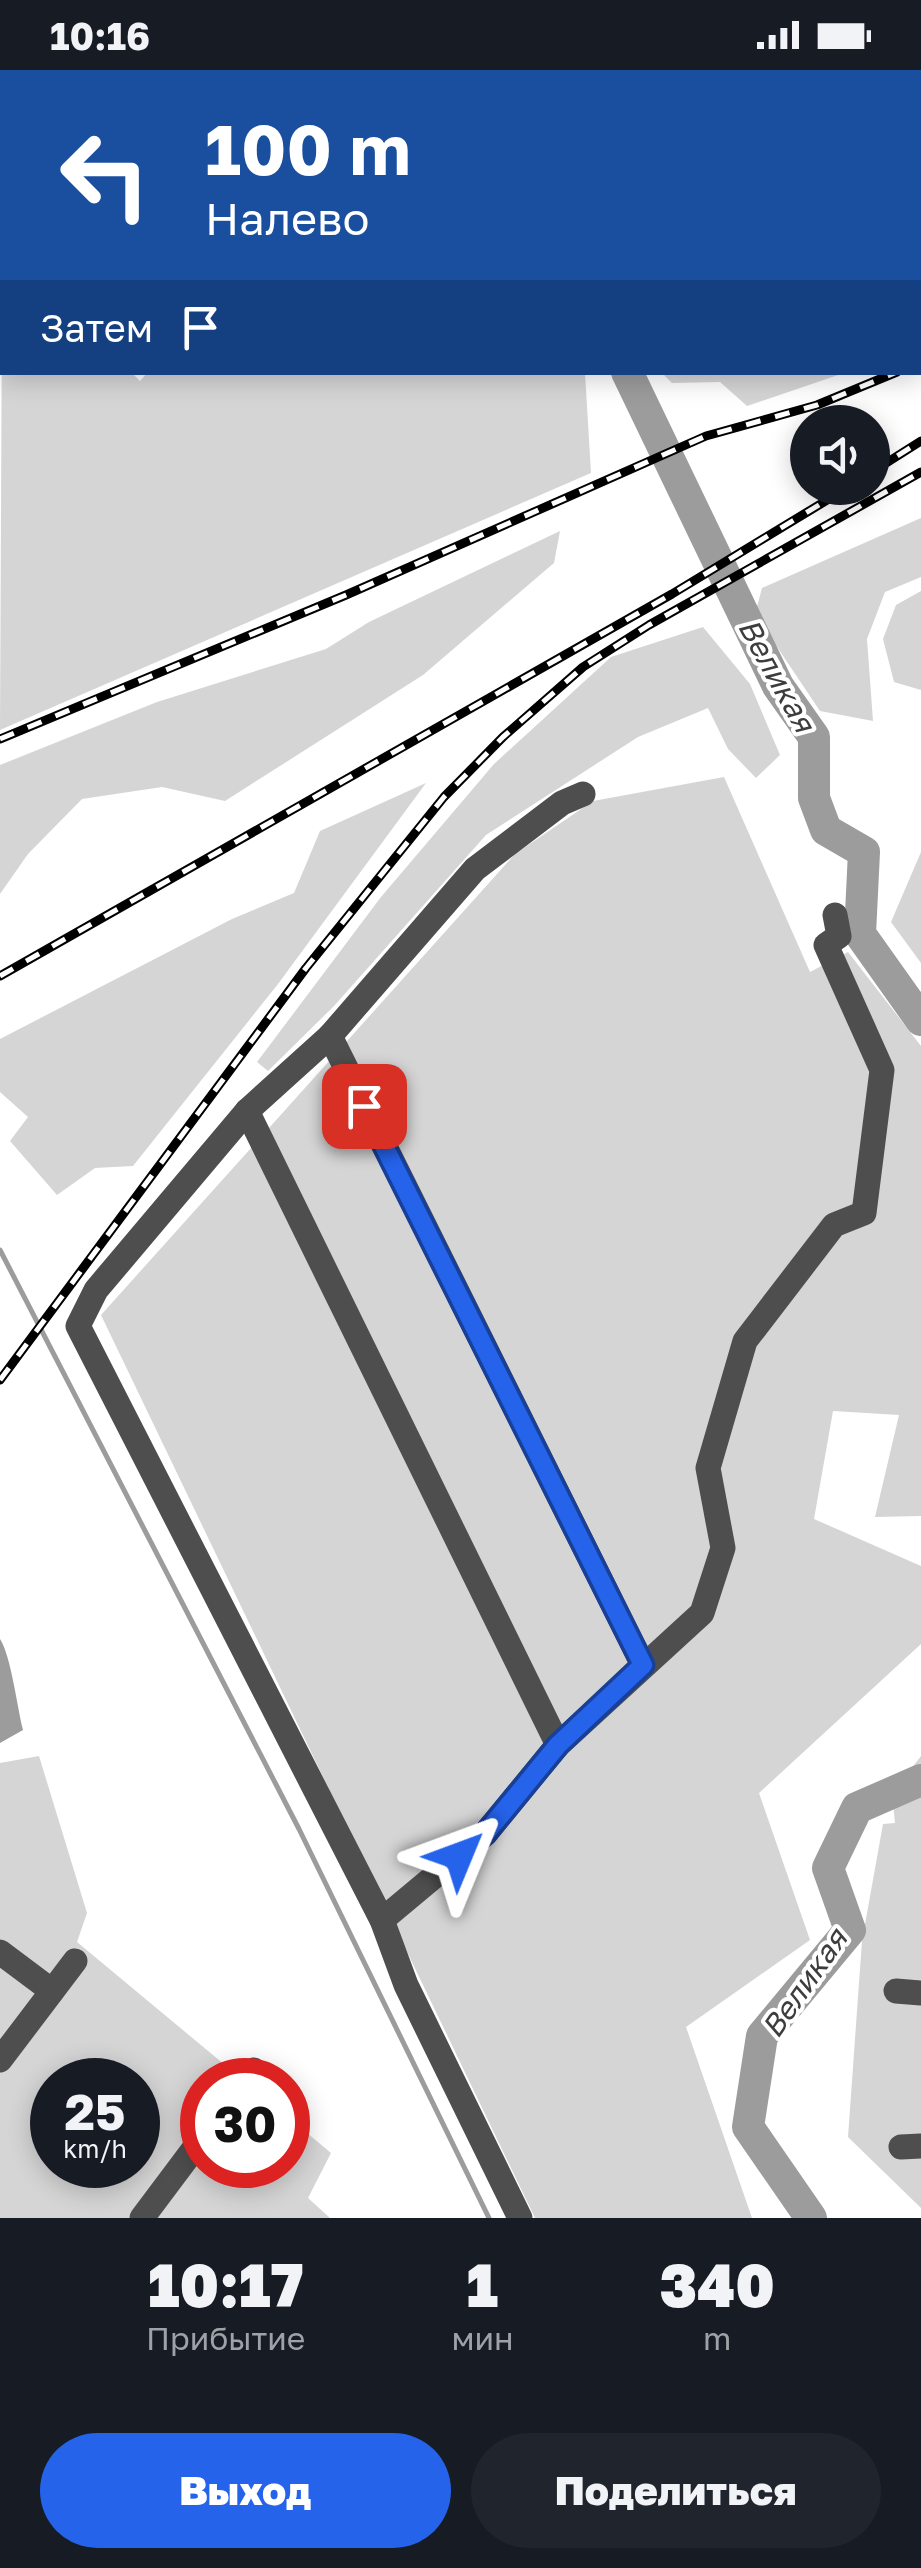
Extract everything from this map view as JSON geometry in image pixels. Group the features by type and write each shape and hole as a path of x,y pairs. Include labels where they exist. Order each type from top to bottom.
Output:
{"street":[{"path":"520,2218 406,1985 382,1920 78,1326 96,1290 246,1111 330,1036 475,869 562,803 583,794"},
{"path":"382,1920 485,1834 558,1745 702,1612 723,1548 708,1468 745,1342 834,1224 864,1213 882,1070 826,945 839,936 835,915"},
{"path":"330,1036 643,1665"},
{"path":"246,1111 558,1745"},
{"path":"0,1952 52,1991"},
{"path":"0,2060 75,1962"},
{"path":"142,2218 180,2167"}],"shaded area":[{"path":"2,375 134,375 140,381 145,375 585,375 591,473 0,730"},
{"path":"664,375 838,375 747,406 720,382 672,383"},
{"path":"921,518 921,577 885,592 867,639 873,721 820,711 755,614 762,588"},
{"path":"560,531 554,563 423,675 225,801 162,787 82,799 28,854 0,894 0,765 157,702 326,649 369,622"},
{"path":"921,591 921,690 894,682 883,639 896,605"},
{"path":"703,627 750,684 780,755 756,778 728,749 708,708 638,737 486,835 334,1006 268,1071 257,1062 381,897 494,764 611,657"},
{"path":"724,777 810,972 848,952 921,1046 921,1516 875,1517 899,1415 833,1411 814,1519 921,1566 921,1644 759,1793 810,1940 686,2027 752,2218 535,2218 101,1315 515,854 593,801"},
{"path":"426,783 278,984 133,1166 95,1168 57,1195 10,1141 28,1117 0,1092 0,1039 232,919 294,893 320,831"},
{"path":"921,852 921,963 891,922"},
{"path":"0,1639 11,1669 23,1730 0,1743"},
{"path":"39,1756 87,1913 77,1942 217,2058 180,2058 180,2188 310,2188 310,2135 331,2153 308,2198 330,2218 0,2218 0,1763"},
{"path":"921,1756 921,2208 848,2137 862,1941 883,1824 895,1823 892,1794"}],"waterway":[{"name":"Великая","path":"628,375 778,686 814,737 814,798 826,830 864,852 860,934 921,1020"},
{"path":"0,1250 299,1829 489,2218"},
{"name":"Великая","path":"811,2218 748,2127 762,2036 850,1930 828,1868 857,1808 921,1780"}],"railway":[{"path":"0,739 346,595 706,436 817,405 890,375"},
{"path":"890,461 921,441"},
{"path":"0,1380 306,968 444,797 503,737 583,667 649,625 921,472"},
{"path":"0,976 672,594 819,505"}],"route":[{"path":"364,1106 643,1665 558,1745 485,1834 459,1856"}]}
